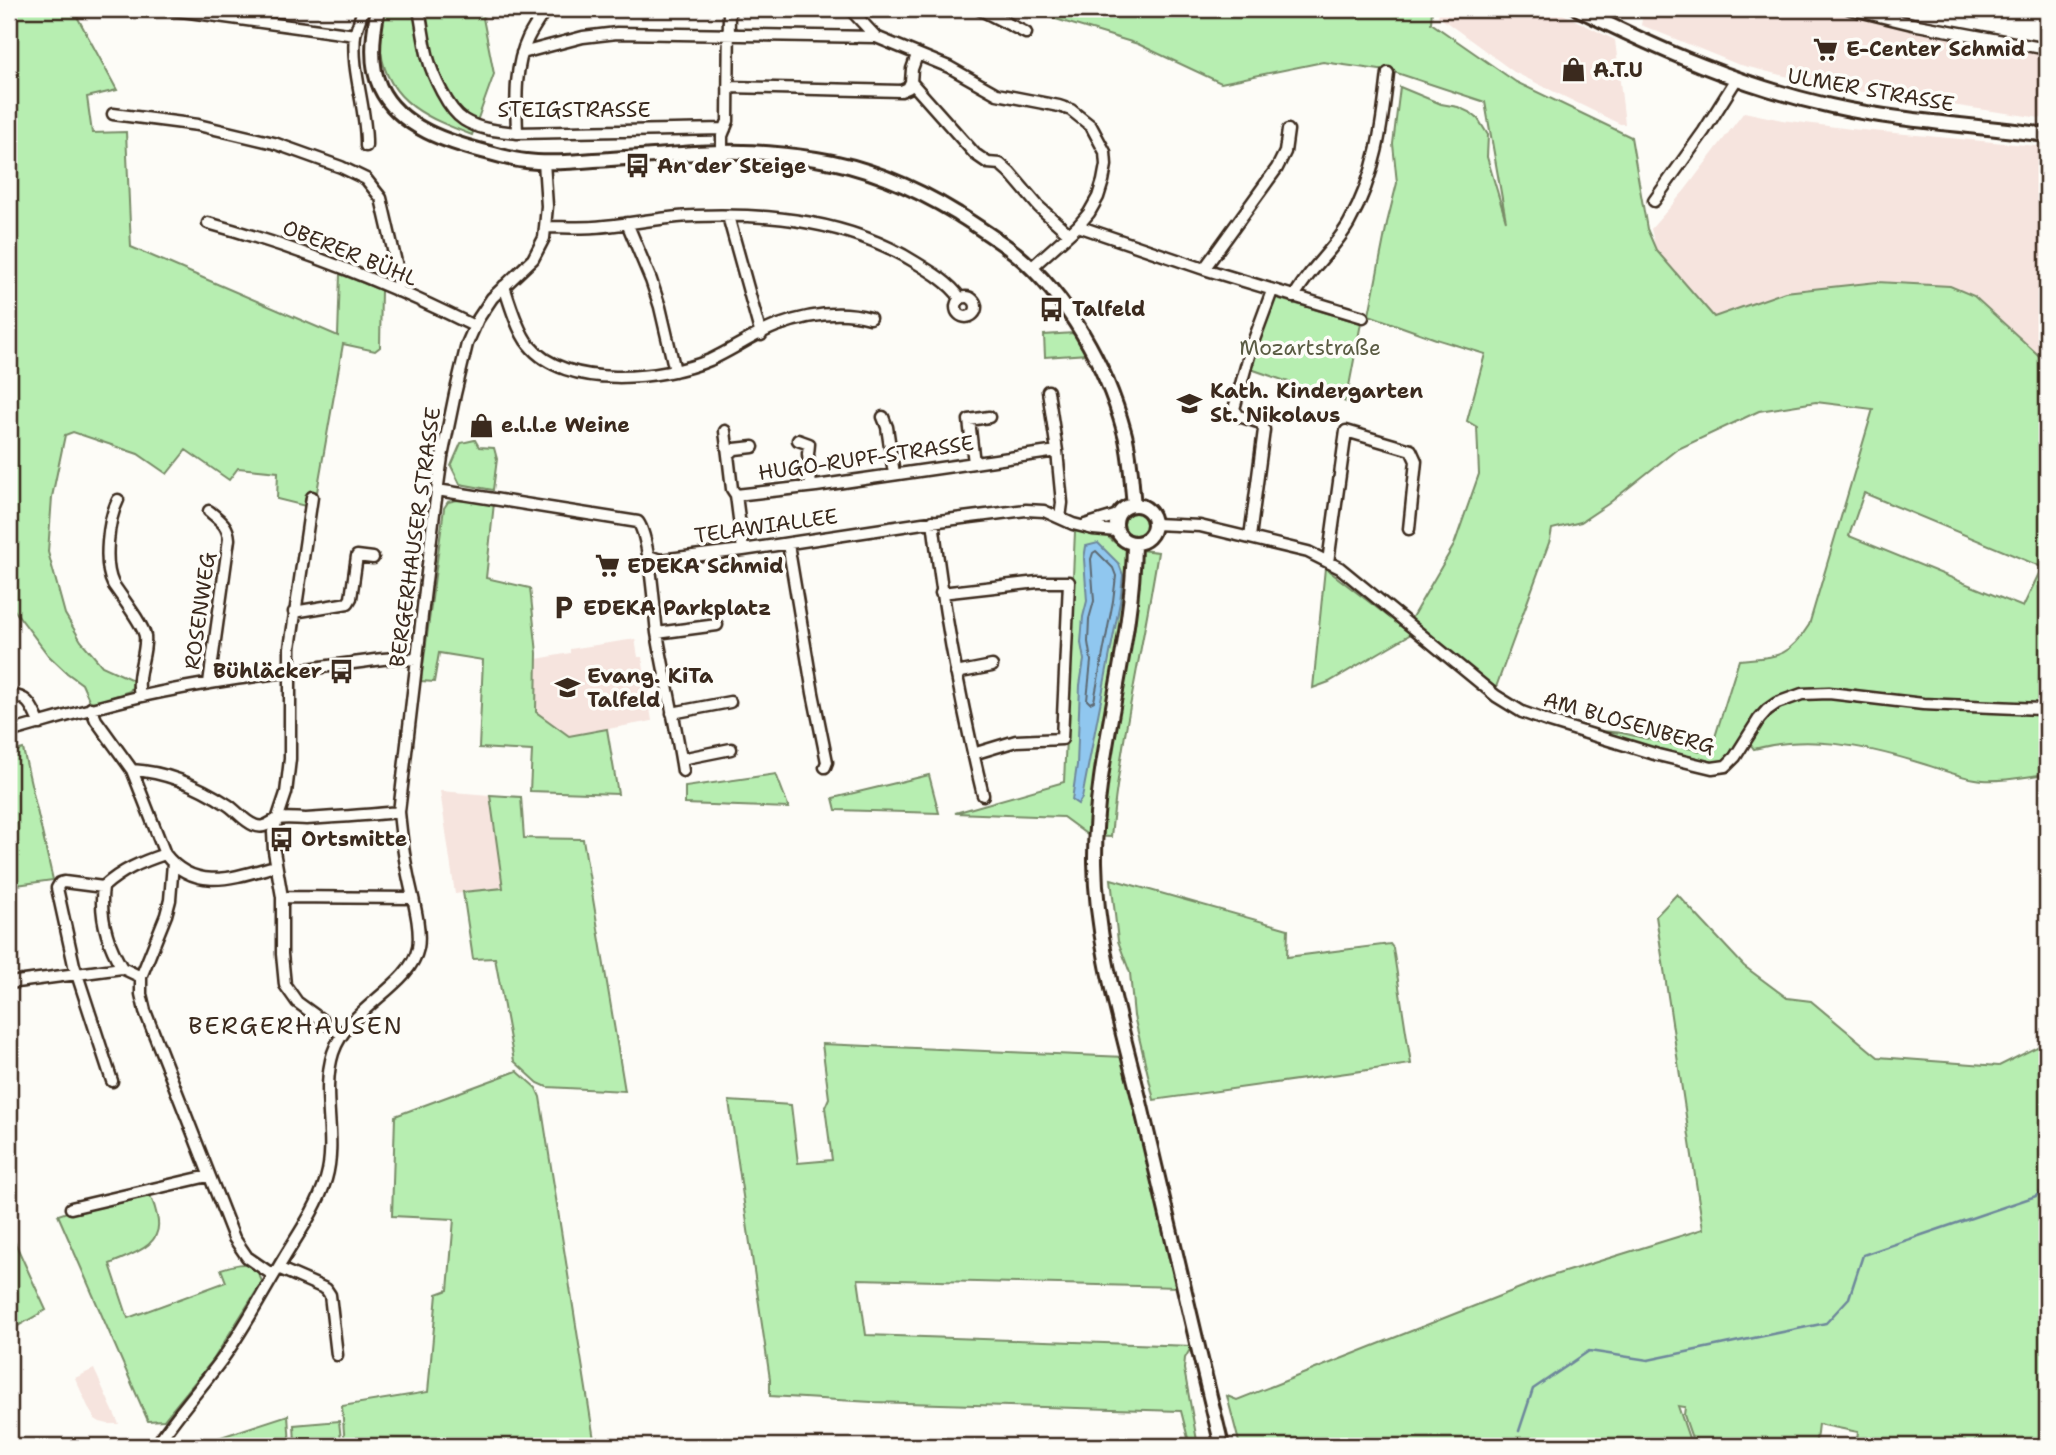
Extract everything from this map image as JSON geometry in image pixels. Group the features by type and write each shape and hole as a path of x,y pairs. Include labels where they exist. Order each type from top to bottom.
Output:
{"main road":[{"path":"378,9 374,72 384,95 402,115 435,136 454,143 524,161 544,162 722,152 816,159 878,173 943,204 992,235 1031,268 1060,302 1082,333 1104,374 1127,442 1134,505"},
{"name":"ULMER STRASSE","path":"1578,9 1600,14 1736,80 1794,97 1885,116 2047,135"},
{"path":"1134,505 1146,509 1154,524 1147,539 1134,542 1125,540 1117,531 1116,521 1125,507 1134,505"},
{"path":"1134,542 1129,620 1098,802 1095,850 1098,900 1112,985 1222,1446"}],"street":[{"path":"167,9 355,35"},
{"path":"363,9 355,35 366,146"},
{"name":"STEIGSTRASSE","path":"419,9 428,58 445,97 461,119 493,131 517,133 726,129"},
{"path":"517,133 517,88 522,53 528,37 546,9"},
{"path":"722,152 722,136 728,121 729,9"},
{"path":"850,9 876,37"},
{"path":"979,9 1026,33"},
{"path":"1850,9 1912,24 2047,49"},
{"path":"522,53 597,34 876,37 949,67 998,94 1071,110 1091,126 1105,152 1106,165 1098,197 1078,226 1031,268"},
{"path":"728,87 901,91 908,88 911,82 917,55"},
{"path":"1294,297 1348,225 1364,190 1380,141 1388,73"},
{"path":"1654,201 1704,131 1736,80"},
{"path":"911,82 975,154 988,163 1000,164 1039,207 1069,234"},
{"path":"113,114 198,125 274,143 366,179 381,198 398,271 397,291"},
{"path":"1204,269 1277,168 1285,152 1288,130"},
{"name":"BERGERHAUSER STRASSE","path":"341,1034 400,978 415,958 419,942 399,813 437,490 455,394 474,326 484,309 504,286 533,259 544,238 547,206 544,162"},
{"path":"546,227 596,227 695,216 766,217 818,224 846,230 905,256 960,298"},
{"path":"728,216 761,335"},
{"name":"OBERER BÜHL","path":"208,223 306,253 474,326"},
{"path":"627,223 660,307 675,371"},
{"path":"1078,226 1204,269 1363,317"},
{"path":"504,286 510,306 529,345 549,362 575,372 601,376 650,375 675,371 711,359 775,327 813,316 850,314 870,318"},
{"path":"1251,537 1264,430 1261,423 1239,416 1234,409 1252,345 1272,290"},
{"path":"1048,391 1062,503 1060,518"},
{"path":"883,417 894,474"},
{"path":"974,463 969,420 989,417"},
{"path":"725,430 732,489 736,495"},
{"path":"1328,562 1346,431 1414,453 1416,461 1409,529"},
{"path":"798,440 809,444 811,486"},
{"path":"729,455 736,450 753,447"},
{"name":"HUGO-RUPF-STRASSE","path":"743,550 736,495 1057,451"},
{"path":"437,490 638,522 642,527 649,556 657,633 682,771"},
{"path":"156,1446 171,1422 224,1356 314,1208 331,1154 329,1074 341,1034 297,1002 285,985 282,897 275,866 273,832 286,793 290,759 289,671 294,612 312,497"},
{"path":"118,500 111,513 107,565 113,584 144,631 140,696"},
{"name":"TELAWIALLEE","path":"649,556 660,560 743,550 933,521 1026,510 1044,511 1073,524 1103,531 1117,531"},
{"name":"ROSENWEG","path":"209,511 225,524 229,539 209,684"},
{"path":"1083,525 1118,516"},
{"path":"933,521 941,593 973,754 984,795"},
{"name":"AM BLOSENBERG","path":"1154,524 1200,526 1308,552 1340,569 1496,696 1521,712 1658,755 1712,768 1726,766 1735,757 1767,710 1777,703 1802,694 1842,694 1923,704 2040,709 2047,706"},
{"path":"788,544 827,762 825,767"},
{"path":"294,612 348,603 357,556 373,558"},
{"path":"941,593 1038,582 1069,582 1062,739 1016,741 973,754"},
{"path":"657,633 717,625"},
{"path":"9,733 140,696 289,671 396,658 416,660"},
{"path":"956,673 992,666"},
{"path":"9,695 24,697 40,723"},
{"path":"672,713 730,702"},
{"path":"91,708 96,720 132,770 165,854 173,863 192,876 211,880 233,878 275,866"},
{"path":"681,759 731,749"},
{"path":"132,770 188,782 258,827 277,819 399,813"},
{"path":"122,968 105,929 102,913 103,887 129,867 165,854"},
{"path":"173,863 166,915 141,977 145,1011 234,1238 247,1257 326,1289 330,1295 337,1354"},
{"path":"103,887 64,883 58,885 57,892 77,973 112,1081"},
{"path":"282,897 413,898"},
{"path":"9,983 122,968 141,977"},
{"path":"71,1208 208,1176"}],"shaded area":[{"path":"1440,9 1553,9 1615,40 1625,124 1620,124 1514,72 1438,16"},
{"path":"1644,9 1835,9 2047,54 2047,119 1828,87 1737,64 1641,25"},
{"path":"1744,112 1851,129 2047,147 2047,363 2039,356 1785,292 1714,317 1656,251 1651,229 1685,190"},
{"path":"635,639 638,657 642,657 652,721 569,736 536,713 537,659 570,653 570,649"},
{"path":"440,791 490,795 503,888 455,894"},
{"path":"94,1369 119,1424 108,1424 95,1419 75,1378"}],"green space":[{"path":"9,9 73,9 117,90 87,97 92,133 126,132 131,247 338,336 340,274 381,290 380,347 375,351 343,344 317,492 305,506 277,499 278,472 238,468 229,480 186,450 167,474 138,454 73,432 65,435 52,497 48,552 65,614 81,641 102,666 135,681 130,691 91,704 82,684 48,655 9,603"},
{"path":"384,9 485,9 483,18 494,74 472,135 413,107 392,84 381,52"},
{"path":"1046,9 1432,9 1431,23 1516,82 1631,137 1647,229 1656,250 1714,317 1785,292 1877,282 1950,286 1974,296 2047,363 2047,774 2007,780 1983,780 1856,747 1795,742 1754,749 1747,740 1767,714 1792,699 1856,692 1776,700 1754,717 1732,755 1721,764 1698,762 1593,730 1622,733 1710,753 1739,660 1780,654 1794,645 1809,625 1873,409 1816,402 1759,411 1676,450 1581,522 1552,529 1495,690 1418,631 1411,619 1454,545 1479,474 1477,427 1467,421 1485,354 1369,315 1397,183 1393,144 1400,87 1441,104 1458,107 1478,119 1488,135 1487,157 1506,221 1485,102 1394,72 1323,62 1221,83 1138,44 1042,15","holes":["1864,493 2042,567 2023,607 1849,536"]},
{"name":"Mozartstraße","path":"1276,298 1361,323 1346,402 1248,368 1255,344"},
{"path":"1074,333 1087,354 1045,357 1044,335"},
{"path":"475,440 479,447 494,448 497,459 493,490 460,484 451,466 461,443"},
{"path":"457,500 494,503 486,578 530,588 537,653 536,712 569,736 607,729 618,794 530,791 532,751 479,748 483,660 439,653 434,682 421,681 444,508 448,502"},
{"path":"1135,510 1145,514 1149,524 1145,534 1135,538 1125,534 1121,524 1125,514"},
{"path":"1075,531 1104,534 1122,548 1158,552 1126,730 1111,837 1089,836 1063,817 955,813 1064,782"},
{"path":"1325,568 1411,634 1329,682 1313,688"},
{"path":"23,749 53,880 9,886 9,753"},
{"path":"776,774 789,808 685,804 685,787"},
{"path":"929,775 939,813 836,810 833,798"},
{"path":"490,795 521,797 524,838 583,839 625,1091 547,1087 538,1083 514,1061 495,958 473,959 463,892 503,888"},
{"path":"1111,879 1288,929 1287,957 1390,944 1393,948 1411,1064 1154,1100 1134,1016 1130,973 1118,941"},
{"path":"1677,894 1744,966 1787,998 1811,1001 1878,1057 1999,1066 2047,1042 2047,1446 1856,1446 1858,1432 1818,1424 1816,1441 1801,1444 1724,1447 1694,1444 1684,1415 1685,1407 1678,1406 1691,1444 1240,1446 1227,1396 1237,1400 1545,1278 1703,1229 1656,916"},
{"path":"822,1044 1125,1057 1178,1287 858,1279 866,1335 1192,1346 1185,1358 1184,1369 1198,1446 1190,1446 1181,1411 872,1402 770,1396 770,1379 729,1101 791,1105 798,1163 832,1160 825,1107 829,1098"},
{"path":"517,1071 536,1088 540,1097 595,1446 345,1446 342,1406 428,1392 437,1294 448,1290 454,1219 392,1216 395,1116"},
{"path":"149,1195 157,1216 156,1235 145,1248 110,1264 128,1318 226,1282 221,1269 234,1265 251,1266 262,1282 213,1360 164,1420 148,1421 58,1215"},
{"path":"11,1234 46,1310 9,1331 9,1235"},
{"path":"288,1415 290,1446 218,1446 218,1438"},
{"path":"339,1421 341,1440 295,1443 294,1425"}],"water":[{"path":"1098,543 1119,564 1123,575 1082,798 1078,804 1072,800 1084,660 1081,643 1087,601 1084,559 1086,546"}],"waterway":[{"path":"1519,1431 1533,1389 1589,1351 1648,1360 1826,1323 1849,1298 1863,1255 2036,1196 2047,1186"},
{"path":"1513,1446 1515,1441"}],"place":[{"name":"E-Center Schmid","path":"1826,49"},
{"name":"A.T.U","path":"1573,70"},
{"name":"An der Steige","path":"637,166"},
{"name":"Talfeld","path":"1052,309"},
{"name":"Kath. Kindergarten St. Nikolaus","path":"1190,403"},
{"name":"e.l.l.e Weine","path":"481,425"},
{"name":"EDEKA Schmid","path":"607,566"},
{"name":"EDEKA Parkplatz","path":"563,608"},
{"name":"Bühläcker","path":"342,671"},
{"name":"Evang. KiTa Talfeld","path":"567,688"},
{"name":"Ortsmitte","path":"281,839"}],"district":[{"name":"BERGERHAUSEN","path":"296,1026"}]}
